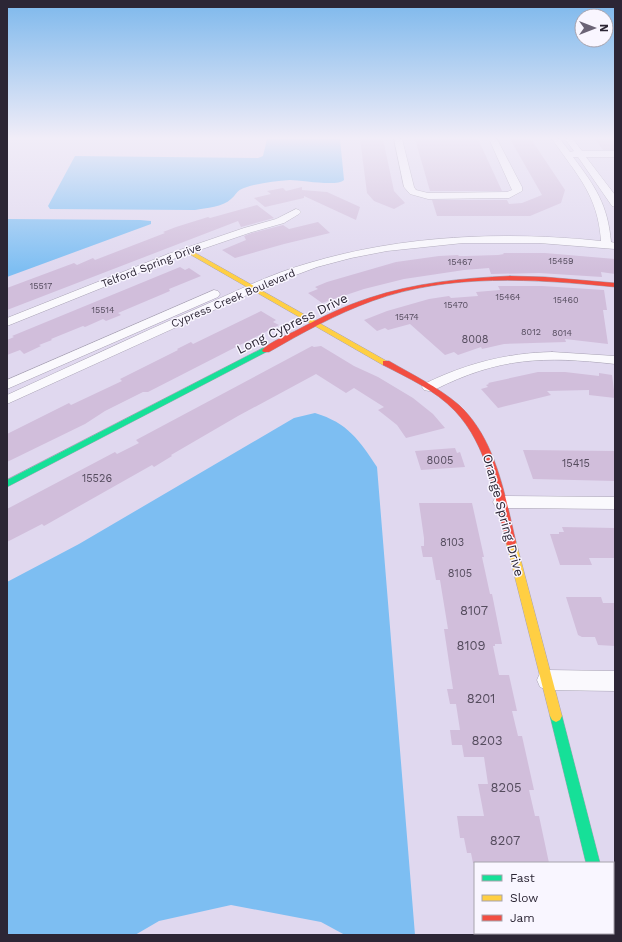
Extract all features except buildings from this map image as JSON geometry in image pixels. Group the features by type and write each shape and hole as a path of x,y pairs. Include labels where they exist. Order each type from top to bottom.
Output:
{"street":[{"path":"408,183 413,192 428,196 509,195 517,191 515,183"},
{"path":"586,183 599,204 610,241"},
{"path":"602,183 615,204"},
{"name":"Telford Spring Drive","path":"7,322 188,250 280,221 296,212"},
{"name":"Cypress Creek Boulevard","path":"7,385 242,281 316,253 370,241 442,232 480,230 546,231 610,241"},
{"name":"Cypress Creek Boulevard","path":"7,400 276,278 312,265 352,254 404,244 502,238 610,241"},
{"name":"Orange Spring Drive","path":"188,250 440,394 462,412 483,442 490,458 593,862"},
{"name":"Long Cypress Drive","path":"7,484 317,323 339,312 378,298 437,285 476,280 551,279 615,285"},
{"path":"429,387 474,368 528,356 560,356 615,360"},
{"path":"501,502 615,503"},
{"path":"547,680 615,681"}],"water":[{"path":"60,183 267,183 249,186 242,189 224,204 195,210 50,209 48,206"},
{"path":"7,219 140,220 151,221 151,224 7,277"},
{"path":"315,413 344,427 358,441 377,467 415,935 345,935 321,922 231,905 159,921 135,935 7,935 7,582 79,544 294,418"}],"traffic: fast":[{"path":"7,484 266,350"},
{"path":"556,716 593,862"}],"traffic: slow":[{"path":"188,251 386,363"},
{"path":"511,542 556,716"}],"traffic: jam":[{"path":"266,350 338,312 371,299 439,283 510,278 580,281 615,285"},
{"path":"386,363 440,394 457,408 471,424 481,442 496,480 511,542"}]}
